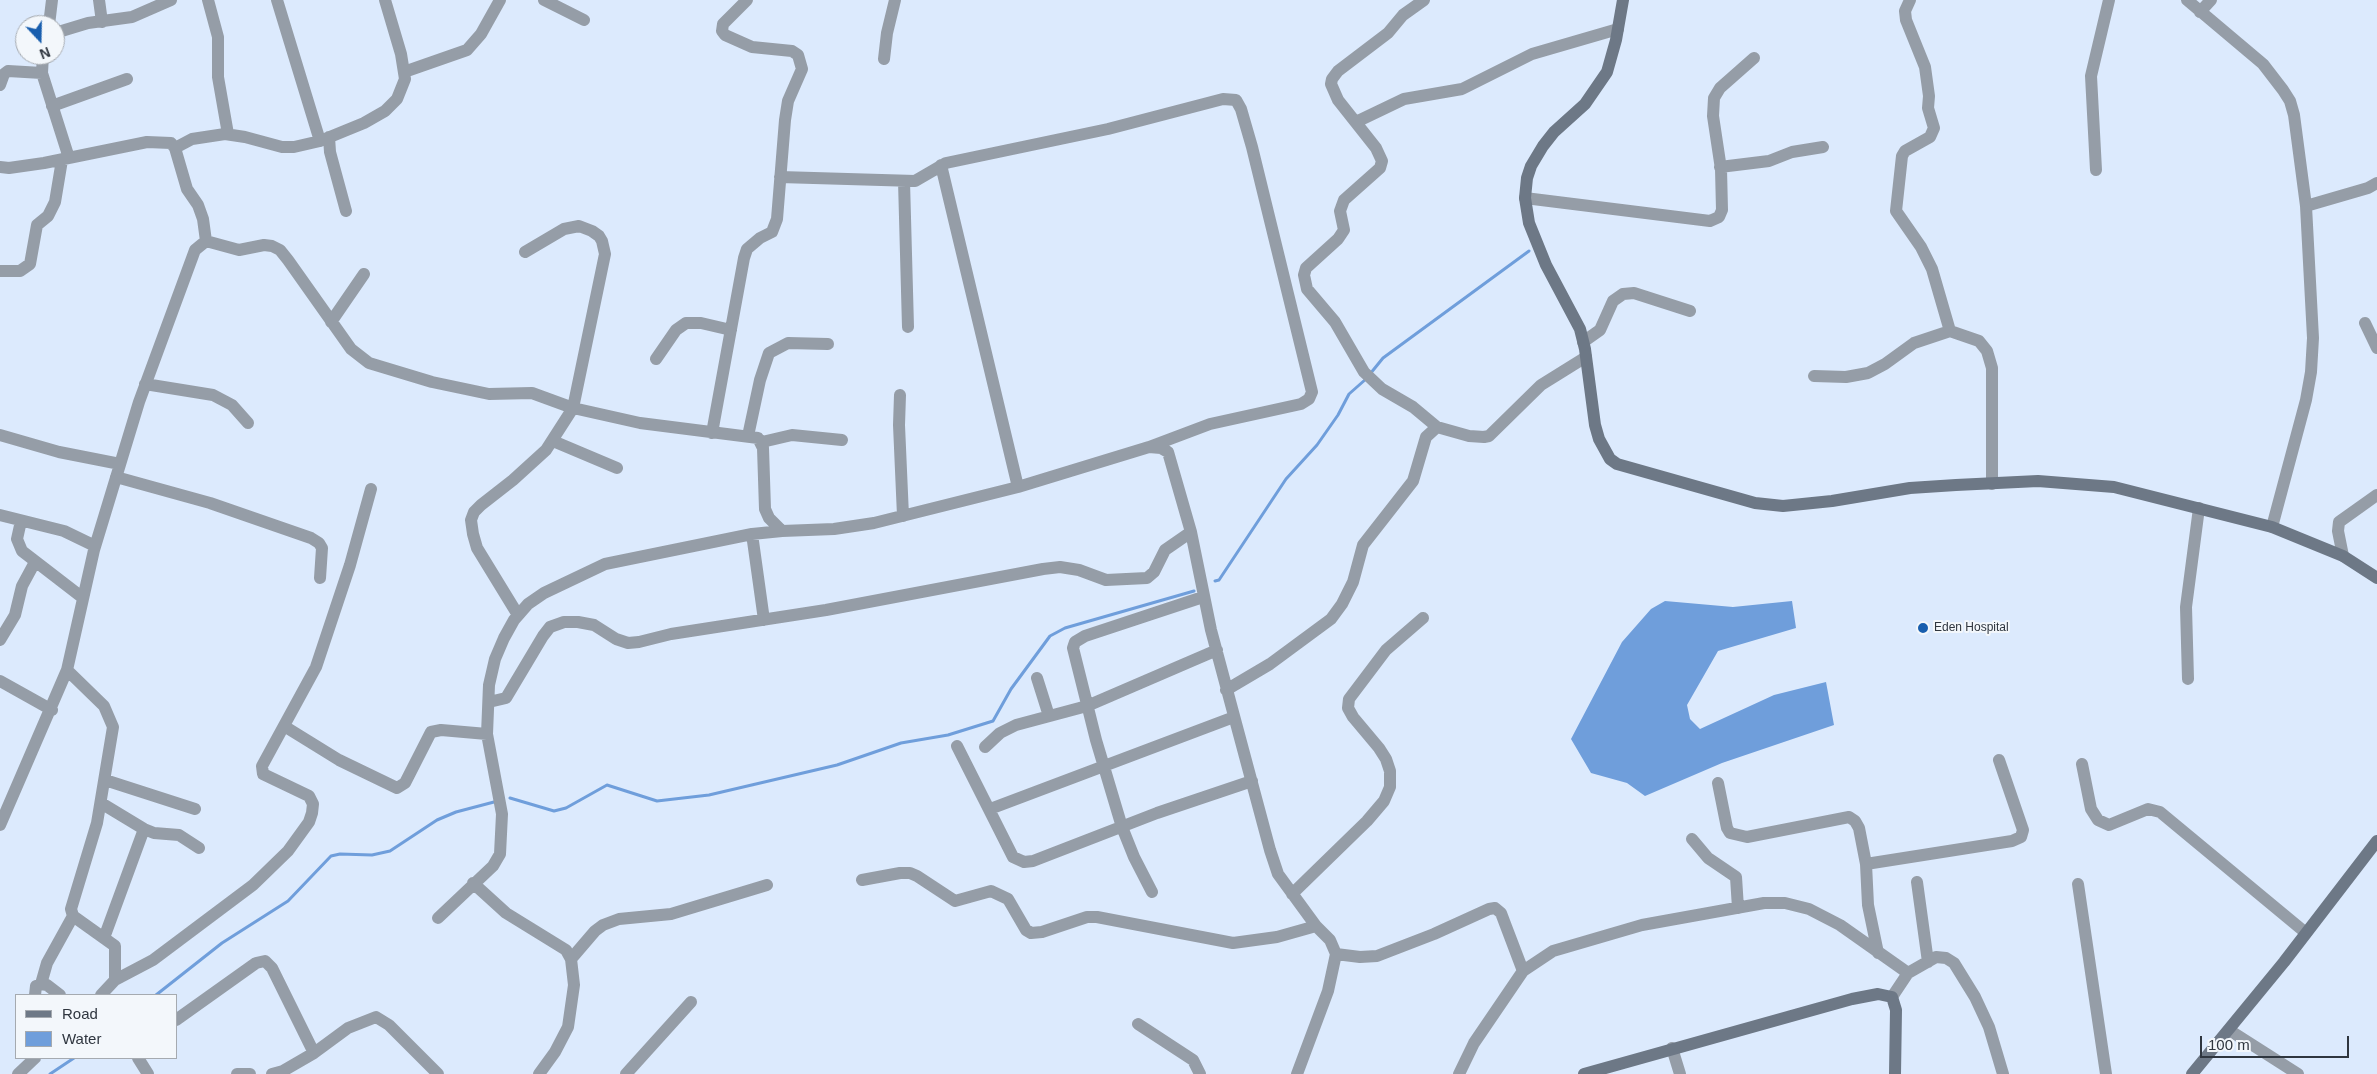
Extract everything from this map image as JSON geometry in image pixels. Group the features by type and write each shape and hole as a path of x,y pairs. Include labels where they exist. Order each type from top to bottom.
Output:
{"street":[{"path":"50,15 52,0"},
{"path":"99,0 102,22"},
{"path":"65,30 88,24 132,17 171,0"},
{"path":"208,0 218,37 218,77 228,134"},
{"path":"277,0 330,152 346,211"},
{"path":"175,148 192,139 228,134 282,147 294,147 325,139 364,123 392,104 403,87 404,72 385,0"},
{"path":"404,72 467,50 481,34 500,0"},
{"path":"544,0 584,20"},
{"path":"712,433 730,330 747,249 774,229 788,100 802,69 798,54 792,51 746,45 724,35 722,31 723,24 747,0"},
{"path":"884,59 886,33 895,0"},
{"path":"1424,0 1403,15 1388,33 1338,71 1332,79 1331,84 1334,92 1381,156 1380,168 1344,200 1340,212 1344,230 1342,235 1311,262 1304,275 1307,289 1335,322 1368,376 1382,390 1413,407 1437,427 1469,436 1488,436 1541,385 1586,357"},
{"path":"1623,0 1607,72 1585,104 1554,132 1543,146 1527,178 1525,198 1529,222 1546,265 1580,329 1597,432 1610,459 1617,464 1755,503 1784,506 1832,501 1910,488 2038,481 2114,487 2272,527 2344,556 2377,578"},
{"path":"1910,0 1905,11 1906,20 1925,67 1929,96 1928,108 1934,128 1930,137 1905,151 1902,156 1896,211 1921,247 1932,269 1950,331"},
{"path":"2096,170 2091,76 2109,0"},
{"path":"2187,0 2263,64 2290,101 2306,206 2314,338 2312,372 2306,400 2272,527"},
{"path":"2200,12 2211,0"},
{"path":"1356,122 1404,99 1462,89 1532,54 1618,29"},
{"path":"1525,198 1710,221 1719,217 1722,210 1720,167 1713,116 1714,98 1720,88 1754,58"},
{"path":"0,271 20,271 30,264 37,225 48,216 55,202 66,159 42,73 43,65"},
{"path":"0,85 4,74 8,71 42,73"},
{"path":"52,106 127,79"},
{"path":"438,918 473,882 493,866 500,854 502,814 487,734 489,685 495,659 504,638 528,604 544,592 605,564 752,534 834,529 903,516 1018,487 1149,447 1210,424 1301,404 1309,399 1312,392 1270,216 1239,104 1230,98 1108,129 941,165 922,178 904,181 780,177"},
{"path":"0,167 9,168 66,159 160,141 171,143 175,148 187,189 198,205 203,219 206,241"},
{"path":"1720,167 1769,161 1799,150 1823,147"},
{"path":"941,165 1018,487"},
{"path":"904,181 908,327"},
{"path":"2306,206 2368,188 2377,182"},
{"path":"518,616 477,548 472,534 472,520 474,512 481,505 513,480 553,442 563,422 574,408 603,272 604,247 599,236 579,226 564,229 524,252"},
{"path":"0,826 4,806 52,710 67,670 95,546 145,384 192,257 200,244 206,241 239,250 264,244 280,250 351,348 369,363 428,381 489,394 532,393 574,408 640,423 758,438 762,442 765,509 769,518 782,531"},
{"path":"332,322 364,274"},
{"path":"1583,342 1600,330 1613,301 1623,294 1634,293 1690,311"},
{"path":"656,359 676,330 686,323 701,322 730,330"},
{"path":"2365,323 2377,348"},
{"path":"1814,376 1846,376 1868,373 1885,364 1914,343 1950,331 1979,341 1984,346 1990,360 1992,484"},
{"path":"748,436 760,380 769,353 788,343 828,344"},
{"path":"145,384 213,395 232,405 248,423"},
{"path":"900,395 899,425 903,516"},
{"path":"1226,690 1270,664 1331,619 1342,604 1353,582 1363,546 1413,481 1426,437 1437,427"},
{"path":"0,434 59,452 120,464"},
{"path":"762,442 792,435 842,440"},
{"path":"553,442 617,468"},
{"path":"1149,447 1161,448 1168,452 1191,532 1203,597 1226,690 1278,874 1316,926 1330,940 1336,954 1328,991 1297,1074"},
{"path":"116,477 210,503 311,538 319,543 322,548 320,578"},
{"path":"102,994 115,980 153,960 253,885 288,851 309,822 312,804 309,796 269,777 262,770 262,766 290,730 316,667 342,591 371,489"},
{"path":"2344,556 2338,531 2339,522 2377,495"},
{"path":"2188,679 2186,607 2199,508"},
{"path":"0,516 64,531 95,546"},
{"path":"21,521 18,545 34,562 83,598"},
{"path":"489,702 500,700 510,694 538,643 550,627 556,624 578,622 594,625 616,639 628,643 718,626 764,620 1043,568 1060,567 1080,570 1106,580 1147,578 1154,572 1165,550 1191,532"},
{"path":"752,534 764,620"},
{"path":"0,640 14,615 22,586 34,562"},
{"path":"1152,892 1134,857 1122,826 1087,706 1073,648 1075,642 1085,636 1203,597"},
{"path":"1292,894 1384,802 1390,787 1390,771 1379,748 1353,717 1348,708 1349,699 1386,650 1423,618"},
{"path":"985,747 1000,734 1016,725 1087,706 1217,650"},
{"path":"67,670 96,697 112,722 112,740 97,823 71,909 73,916 104,938 113,942 116,949 115,980"},
{"path":"1037,678 1049,716"},
{"path":"0,681 52,710"},
{"path":"990,809 1234,717"},
{"path":"290,730 339,760 391,787 397,788 405,783 431,732 441,730 487,734"},
{"path":"957,746 1009,850 1018,861 1033,860 1122,826 1252,781"},
{"path":"1866,864 2012,841 2021,837 2023,830 1999,760"},
{"path":"2082,764 2091,809 2098,820 2109,825 2148,809 2160,812 2306,933"},
{"path":"105,780 195,809"},
{"path":"1718,783 1727,828 1730,833 1747,837 1849,817 1855,821 1859,828 1866,864 1868,905 1878,953"},
{"path":"101,803 144,829 154,833 179,835 199,848"},
{"path":"104,938 144,829"},
{"path":"1692,839 1708,858 1736,876 1738,908"},
{"path":"2192,1074 2229,1030 2377,841"},
{"path":"862,880 910,873 955,901 982,892 996,893 1008,899 1026,930 1031,933 1042,932 1087,917 1233,943 1277,937 1316,926"},
{"path":"473,882 506,913 566,950 571,959 574,985 568,1027 555,1052 539,1074"},
{"path":"1917,882 1928,962"},
{"path":"2078,884 2106,1074"},
{"path":"571,959 595,931 604,925 619,920 672,914 767,885"},
{"path":"1459,1074 1474,1043 1523,972 1553,951 1573,943 1642,925 1738,908 1785,903 1808,909 1840,925 1908,973"},
{"path":"1336,954 1360,957 1377,956 1495,908 1501,913 1523,972"},
{"path":"41,984 47,963 73,916"},
{"path":"1892,997 1908,973 1936,957 1946,958 1954,963 1975,997 1989,1027 2003,1074"},
{"path":"178,1019 256,963 265,961 272,968 314,1053"},
{"path":"34,994 36,986 41,984 59,994"},
{"path":"1584,1074 1852,999 1878,994 1892,997"},
{"path":"1892,997 1896,1010 1895,1074"},
{"path":"626,1074 691,1002"},
{"path":"272,1074 283,1071 314,1053 348,1028 376,1017 388,1025 438,1074"},
{"path":"1138,1024 1193,1060 1200,1074"},
{"path":"2229,1030 2298,1074"},
{"path":"1672,1048 1680,1074"},
{"path":"18,1074 34,1059"},
{"path":"139,1059 148,1074"},
{"path":"237,1074 250,1074"}],"water":[{"path":"1665,601 1733,607 1792,601 1796,628 1718,651 1687,705 1690,719 1700,729 1774,695 1826,682 1834,725 1722,763 1645,796 1627,783 1591,773 1571,739 1622,642 1651,609"}],"waterway":[{"path":"1370,374 1383,358 1529,251"},
{"path":"1215,581 1219,580 1286,479 1317,445 1338,415 1349,394 1366,379"},
{"path":"510,798 554,811 566,808 607,785 657,801 709,795 837,765 901,743 948,735 993,721 1011,689 1050,636 1065,628 1194,591"},
{"path":"157,994 222,943 288,901 331,856 340,854 372,855 390,851 437,820 456,812 494,802"},
{"path":"50,1074 72,1059"}],"place":[{"name":"Eden Hospital","path":"1923,628"}]}
